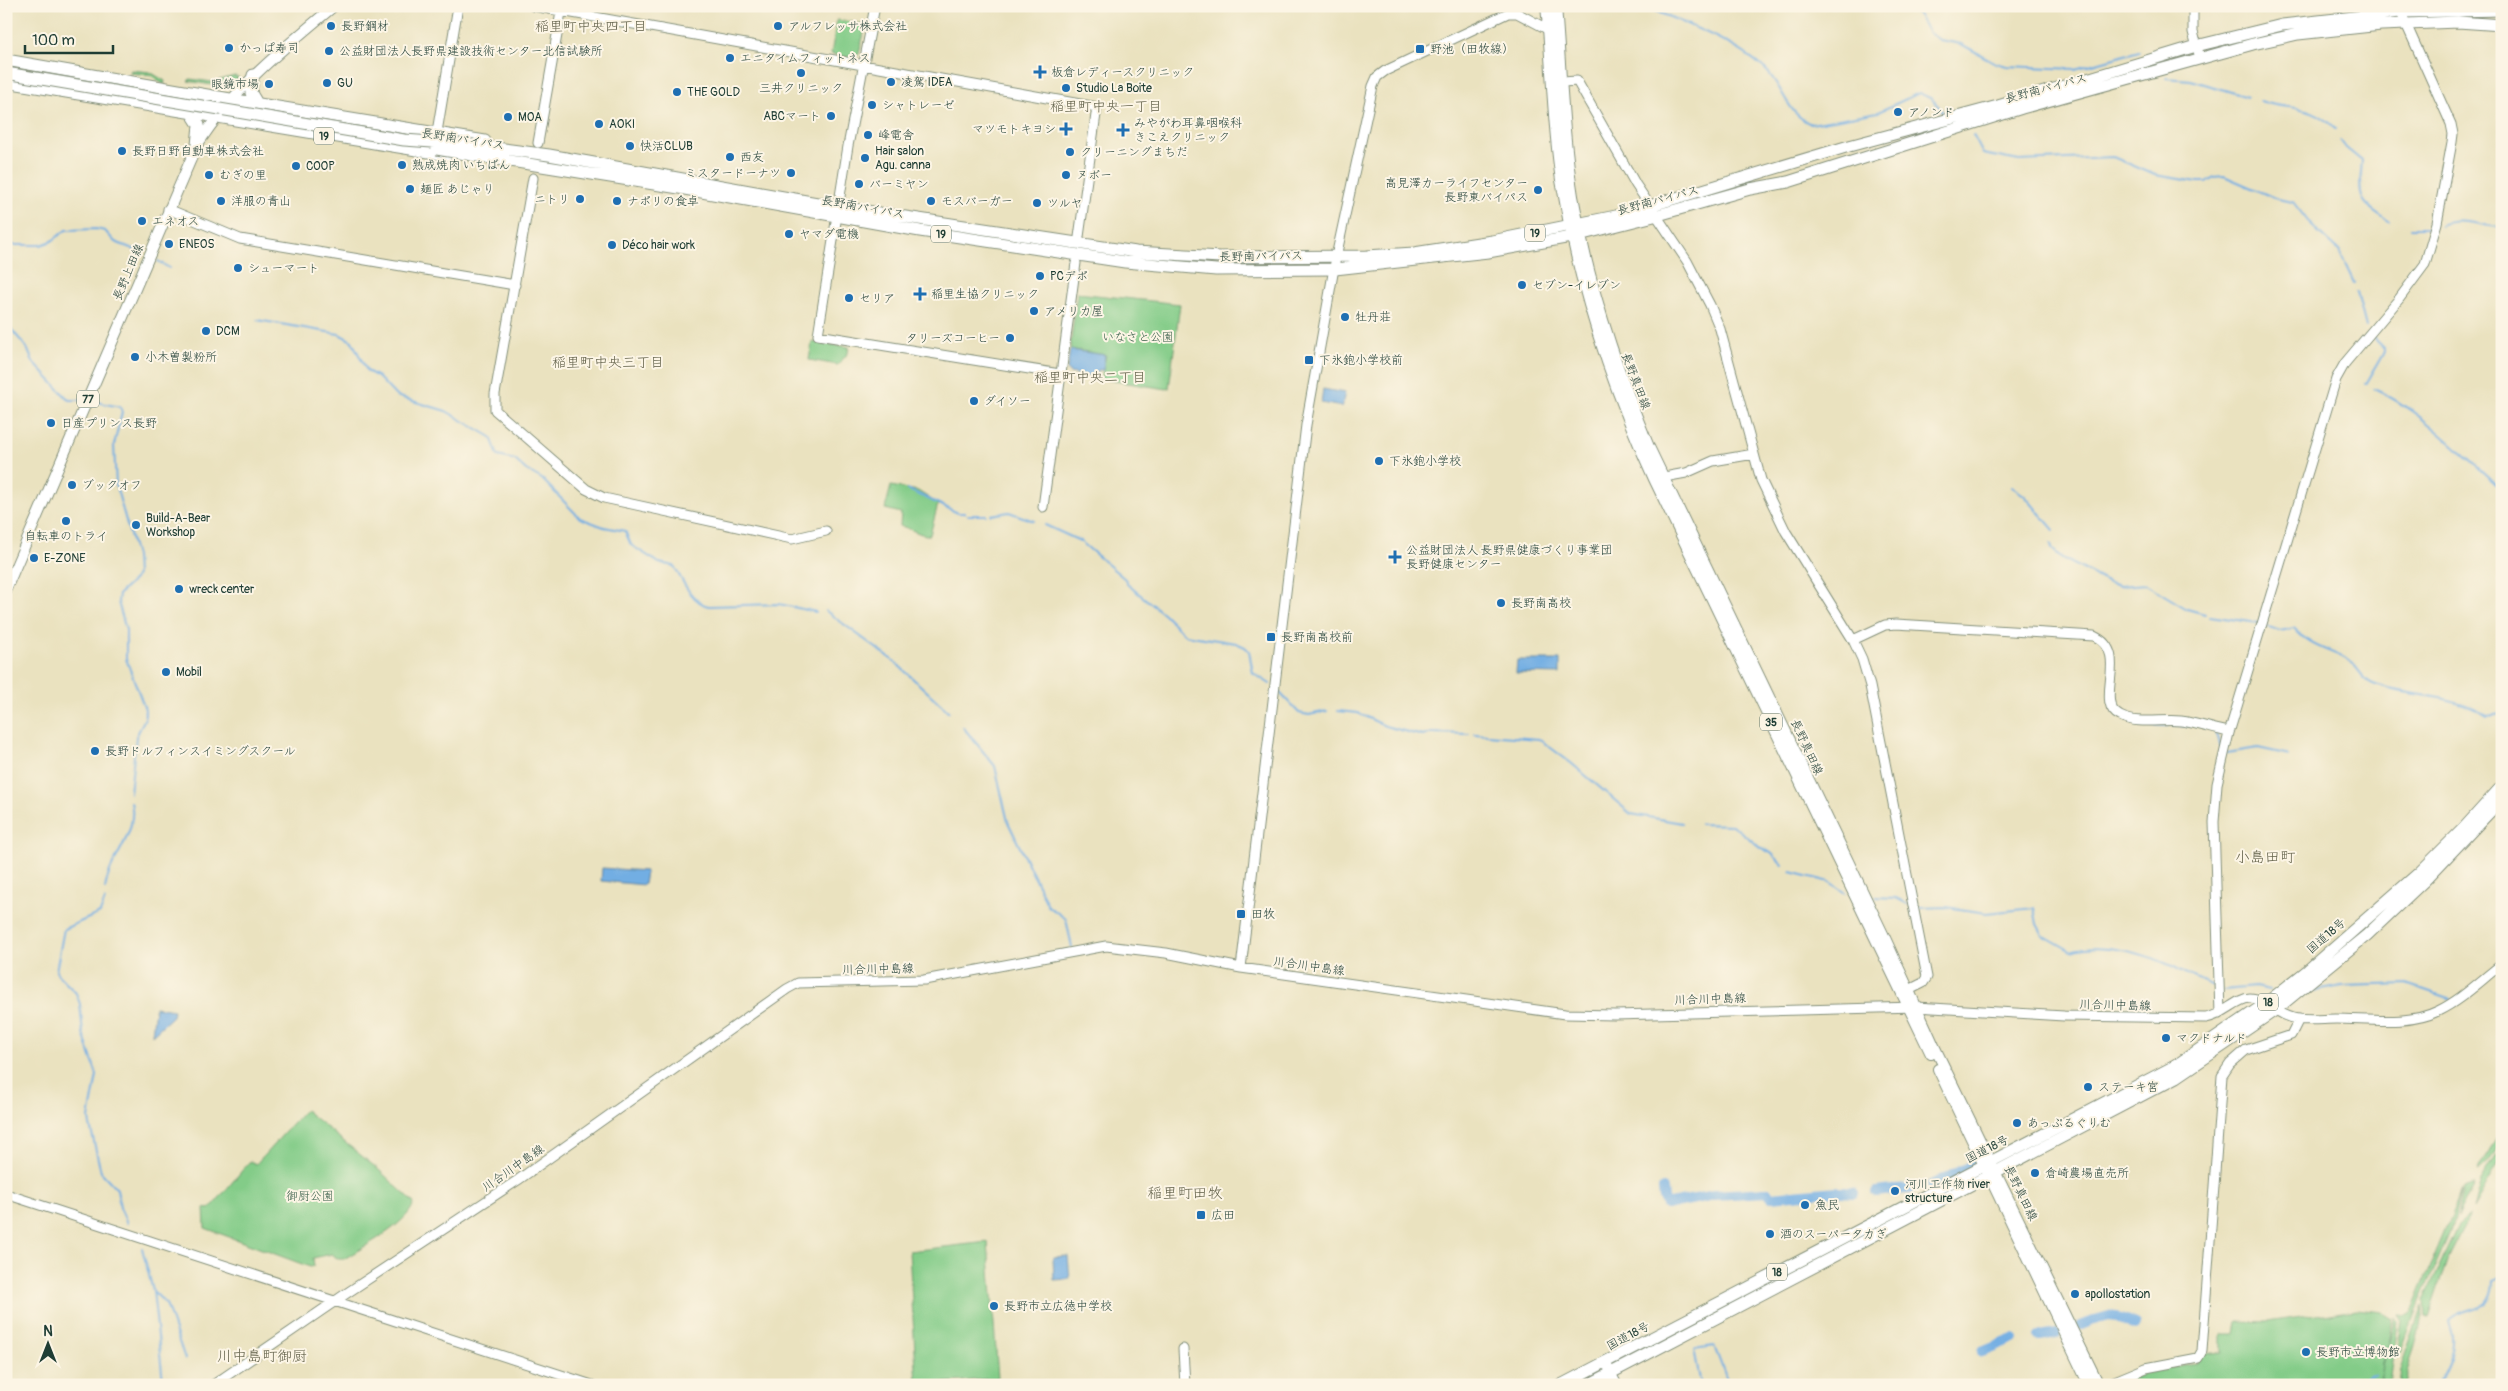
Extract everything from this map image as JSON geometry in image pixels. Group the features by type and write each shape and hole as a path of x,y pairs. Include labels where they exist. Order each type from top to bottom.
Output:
{"highway":[{"name":"長野南バイパス","path":"1575,230 1814,156 1998,106 2196,46 2282,25 2399,9 2502,10"},
{"name":"長野南バイパス","path":"6,74 473,150 597,176 838,212 1136,252 1335,263 1575,230 1658,216 1750,189 1788,182 2022,108 2200,58 2298,34 2349,27 2405,23 2458,22 2502,24"},
{"name":"19","path":"6,60 130,80 230,99 437,132 546,153 548,155"},
{"path":"253,75 251,93 257,103"},
{"name":"19","path":"6,82 529,169 597,176"},
{"path":"158,108 170,104 171,94 167,88"},
{"path":"192,114 199,125 197,145"},
{"name":"長野南バイパス","path":"473,150 548,155 838,212"},
{"name":"国道18号","path":"2270,1008 2308,970 2419,873 2502,786"},
{"name":"国道18号","path":"1561,1385 1609,1368 1991,1168 2175,1066 2270,1008 2367,935 2450,855 2502,799"},
{"name":"国道18号","path":"1588,1385 1609,1368"}],"main road":[{"name":"長野上田線","path":"6,589 197,145 230,99 253,75 334,6"},
{"name":"長野真田線","path":"1546,6 1558,153 1575,230 1616,366 1649,447 1659,478 1912,1007 2099,1385"},
{"name":"長野真田線","path":"1556,6 1575,230"},
{"name":"長野真田線","path":"1659,478 1908,990 1912,1007"},
{"name":"長野真田線","path":"1991,1168 2089,1385"}],"street":[{"path":"437,132 458,6"},
{"path":"533,6 1096,107 1079,237"},
{"path":"875,6 863,65 818,335 1060,374"},
{"path":"2193,6 2193,32 2200,58"},
{"path":"2220,1014 2215,799 2229,732 2336,379 2344,363 2399,299 2425,264 2432,242 2453,134 2399,9"},
{"path":"538,143 561,12"},
{"path":"1241,968 1306,425 1335,263 1368,103 1377,77 1424,52 1508,13 1517,12 1549,30"},
{"path":"1563,82 1577,81 1636,185 1687,262 1720,329 1761,480 1786,532 1853,640 1862,659 1870,686 1927,977 1923,983 1908,990"},
{"path":"533,178 495,394 495,410 586,489 604,498 792,539 826,532"},
{"path":"168,209 240,239 515,285"},
{"path":"1043,507 1076,263"},
{"path":"1659,478 1686,473 1713,461 1754,454"},
{"path":"1853,640 1885,626 1896,624 2094,636 2105,641 2111,650 2110,704 2120,716 2133,719 2180,721 2229,732"},
{"name":"川合川中島線","path":"213,1385 335,1301 518,1180 798,983 924,980 1106,946 1166,953 1241,968 1565,1014 1615,1015 1912,1007 2064,1016 2206,1018 2220,1014 2243,999 2254,998 2270,1008 2299,1020 2408,1020 2427,1016 2449,1005 2502,964"},
{"path":"2105,1385 2146,1368 2198,1358 2202,1351 2222,1076 2230,1064 2246,1050 2291,1035 2299,1020"},
{"path":"6,1194 592,1385"},
{"path":"1183,1349 1185,1385"},
{"path":"1609,1368 1617,1385"}],"green space":[{"path":"837,20 863,24 865,28 859,54 853,58 831,54"},
{"path":"131,70 150,72 165,81 164,85 151,75 130,73"},
{"path":"235,76 239,78 227,85 218,86 188,81 190,79 212,82"},
{"name":"いなさと公園","path":"1077,293 1180,304 1169,388 1101,379 1106,355 1070,349"},
{"path":"812,342 849,347 848,353 838,365 809,360"},
{"path":"891,486 918,491 938,504 930,535 900,526 901,513 885,509"},
{"name":"御厨公園","path":"305,1110 379,1170 414,1203 410,1211 394,1227 344,1259 338,1259 332,1254 313,1258 314,1266 310,1267 205,1228 204,1208 210,1209 250,1161 256,1164"},
{"path":"2502,1129 2500,1140 2494,1153 2487,1164 2478,1171"},
{"path":"2502,1147 2502,1158 2473,1209 2481,1180"},
{"path":"2474,1184 2457,1217 2464,1188"},
{"path":"2462,1190 2450,1232 2416,1310 2400,1354 2397,1355 2402,1320 2399,1314 2406,1315 2411,1312"},
{"path":"2469,1216 2449,1255 2428,1318 2425,1317 2424,1300 2459,1223"},
{"path":"988,1242 998,1378 917,1385 909,1251"},
{"path":"2422,1306 2418,1335 2404,1385 2398,1385 2400,1369"},
{"path":"2357,1309 2381,1312 2393,1319 2379,1385 2115,1385 2151,1369 2197,1363 2204,1354 2222,1352 2222,1334 2235,1334 2237,1321 2268,1322"},
{"path":"2396,1318 2398,1322 2390,1385 2381,1385 2383,1362"}],"water":[{"path":"1070,350 1105,355 1103,370 1098,370 1097,374 1092,374 1091,376 1069,373 1067,369"},
{"path":"1323,389 1345,393 1342,407 1321,403"},
{"path":"1517,660 1560,660 1560,674 1516,673"},
{"path":"602,868 646,871 644,885 601,881"},
{"path":"155,1007 174,1010 173,1016 152,1035"},
{"path":"1068,1256 1070,1279 1054,1280 1053,1257"}],"waterway":[{"path":"1644,6 1706,32 1750,57 1770,74 1795,113 1811,124 1878,112 1919,93 1932,99 1943,112"},
{"path":"1907,6 1918,14 1929,33 1940,40 1961,44 1996,63 2007,66 2075,69 2139,51"},
{"path":"2166,78 2191,80 2248,97"},
{"path":"2260,101 2309,111 2317,114 2336,129"},
{"path":"1973,135 1983,154 2019,161 2113,157 2155,175 2197,182 2206,182 2214,177 2224,176 2277,199 2293,202 2311,225 2339,251 2354,283"},
{"path":"2340,140 2346,148 2362,161 2360,183 2365,203 2389,221"},
{"path":"2441,225 2464,222 2502,227"},
{"path":"2411,228 2432,228"},
{"path":"6,245 41,245 52,241 66,230 96,229 105,231 115,242 141,252"},
{"path":"158,261 169,268"},
{"path":"2357,293 2366,327"},
{"path":"257,320 339,334 352,341 367,371 378,377 396,396 446,411 491,437 498,456 515,460 526,470 542,479 580,518 604,527 625,531 631,545 659,563 674,566 688,590 703,604 709,606 779,604 816,612"},
{"path":"6,323 27,348 33,362 69,400 80,400"},
{"path":"2366,384 2384,353 2384,349 2373,338"},
{"path":"2374,389 2392,398 2425,421 2502,489"},
{"path":"92,401 120,407 122,412 114,445 116,486 136,556 137,574 135,579 119,594 118,602 126,630 126,659 145,709 145,718 136,737 130,793"},
{"path":"2012,487 2024,495 2054,530"},
{"path":"907,489 958,513 965,513"},
{"path":"991,515 1009,512 1034,521"},
{"path":"968,515 986,515"},
{"path":"1045,525 1080,541 1125,579 1127,584 1164,614 1185,635 1236,643 1245,647 1249,651 1253,673 1270,684"},
{"path":"2051,544 2052,549 2062,558 2109,583 2120,586 2146,584 2187,609 2205,614"},
{"path":"826,611 895,662 949,712"},
{"path":"2210,616 2258,623"},
{"path":"2266,626 2280,631 2294,628 2312,644 2350,662 2365,679 2373,684 2402,692 2447,699 2461,703 2487,716 2502,714"},
{"path":"1279,692 1299,713 1309,715 1327,711"},
{"path":"1338,711 1358,713 1385,726 1423,736 1432,733 1469,734"},
{"path":"2151,725 2168,726"},
{"path":"2173,726 2188,726"},
{"path":"963,727 995,766 1008,822 1048,906 1066,919 1072,947"},
{"path":"2216,732 2221,748"},
{"path":"1475,734 1539,739 1571,763 1631,814 1682,823"},
{"path":"2227,753 2258,748 2288,756"},
{"path":"105,889 112,867 131,825 131,802"},
{"path":"1700,824 1732,825 1760,847 1771,853 1783,865"},
{"path":"1791,872 1830,882 1845,893"},
{"path":"1876,897 1896,898 1908,904"},
{"path":"105,900 100,913 64,929 56,971 76,993 80,1004 83,1033 97,1075 89,1118 90,1125 101,1172 117,1189 120,1208 127,1223"},
{"path":"1919,908 1946,907 1987,913 2034,908 2037,924 2043,935 2071,951 2096,947 2135,953 2172,966 2214,986"},
{"path":"2315,991 2342,986 2407,984 2451,999"},
{"path":"2224,990 2255,987 2269,990"},
{"path":"1948,1177 1972,1165 1974,1158"},
{"path":"1931,1185 1943,1179"},
{"path":"1663,1189 1664,1198"},
{"path":"1895,1190 1911,1189"},
{"path":"1877,1192 1893,1190"},
{"path":"1665,1201 1666,1205 1714,1195 1767,1192 1771,1197 1837,1191"},
{"path":"1842,1192 1854,1193"},
{"path":"142,1248 153,1291 163,1381"},
{"path":"2438,1385 2452,1350 2453,1335 2449,1321 2456,1316 2484,1305 2493,1291 2494,1280 2502,1276"},
{"path":"153,1291 166,1304 185,1359"},
{"path":"2095,1320 2109,1316 2117,1317"},
{"path":"2119,1318 2135,1325"},
{"path":"2081,1325 2094,1320"},
{"path":"2039,1337 2057,1334"},
{"path":"1982,1352 2014,1339"},
{"path":"1701,1385 1694,1349 1714,1346 1729,1385"},
{"path":"2359,1385 2368,1376 2374,1375"}],"place":[{"name":"長野鋼材","path":"331,26"},
{"name":"アルフレッサ株式会社","path":"778,26"},
{"name":"かっぱ寿司","path":"229,48"},
{"name":"野池（田牧線）","path":"1420,49"},
{"name":"公益財団法人長野県建設技術センター北信試験所","path":"329,51"},
{"name":"エニタイムフィットネス","path":"730,58"},
{"name":"板倉レディースクリニック","path":"1040,72"},
{"name":"三井クリニック","path":"801,73"},
{"name":"凌駕 IDEA","path":"891,82"},
{"name":"GU","path":"327,83"},
{"name":"眼鏡市場","path":"269,84"},
{"name":"Studio La Boite","path":"1066,88"},
{"name":"THE GOLD","path":"677,92"},
{"name":"シャトレーゼ","path":"872,105"},
{"name":"アノンド","path":"1898,112"},
{"name":"ABCマート","path":"831,116"},
{"name":"MOA","path":"508,117"},
{"name":"AOKI","path":"599,124"},
{"name":"マツモトキヨシ","path":"1066,129"},
{"name":"みやがわ耳鼻咽喉科 きこえクリニック","path":"1123,130"},
{"name":"峰電舎","path":"868,135"},
{"name":"快活CLUB","path":"630,146"},
{"name":"長野日野自動車株式会社","path":"122,151"},
{"name":"クリーニングまちだ","path":"1070,152"},
{"name":"西友","path":"730,157"},
{"name":"Hair salon Agu. canna","path":"865,158"},
{"name":"熟成焼肉 いちばん","path":"402,165"},
{"name":"COOP","path":"296,166"},
{"name":"ミスタードーナツ","path":"791,173"},
{"name":"むぎの里","path":"209,175"},
{"name":"ヌボー","path":"1066,175"},
{"name":"バーミヤン","path":"859,184"},
{"name":"麺匠 あじゃり","path":"410,189"},
{"name":"高見澤カーライフセンター 長野東バイパス","path":"1538,190"},
{"name":"ニトリ","path":"580,199"},
{"name":"洋服の青山","path":"221,201"},
{"name":"ナポリの食卓","path":"617,201"},
{"name":"モスバーガー","path":"931,201"},
{"name":"ツルヤ","path":"1037,203"},
{"name":"エネオス","path":"142,221"},
{"name":"ヤマダ電機","path":"789,234"},
{"name":"ENEOS","path":"169,244"},
{"name":"Déco hair work","path":"612,245"},
{"name":"シューマート","path":"238,268"},
{"name":"PCデポ","path":"1040,276"},
{"name":"セブン-イレブン","path":"1522,285"},
{"name":"稲里生協クリニック","path":"920,294"},
{"name":"セリア","path":"849,298"},
{"name":"アメリカ屋","path":"1034,311"},
{"name":"牡丹荘","path":"1345,317"},
{"name":"DCM","path":"206,331"},
{"name":"タリーズコーヒー","path":"1010,338"},
{"name":"小木曽製粉所","path":"135,357"},
{"name":"下氷鉋小学校前","path":"1309,360"},
{"name":"ダイソー","path":"974,401"},
{"name":"日産プリンス長野","path":"51,423"},
{"name":"下氷鉋小学校","path":"1379,461"},
{"name":"ブックオフ","path":"72,485"},
{"name":"自転車のトライ","path":"66,521"},
{"name":"Build-A-Bear Workshop","path":"136,525"},
{"name":"公益財団法人 長野県健康づくり事業団 長野健康センター","path":"1395,557"},
{"name":"E-ZONE","path":"34,558"},
{"name":"wreck center","path":"179,589"},
{"name":"長野南高校","path":"1501,603"},
{"name":"長野南高校前","path":"1271,637"},
{"name":"Mobil","path":"166,672"},
{"name":"長野ドルフィンスイミングスクール","path":"95,751"},
{"name":"田牧","path":"1241,914"},
{"name":"マクドナルド","path":"2166,1038"},
{"name":"ステーキ宮","path":"2088,1087"},
{"name":"あっぷるぐりむ","path":"2017,1123"},
{"name":"倉崎農場直売所","path":"2035,1173"},
{"name":"河川工作物 river structure","path":"1895,1191"},
{"name":"魚民","path":"1805,1205"},
{"name":"広田","path":"1201,1215"},
{"name":"酒のスーパータカぎ","path":"1770,1234"},
{"name":"apollostation","path":"2075,1294"},
{"name":"長野市立広徳中学校","path":"994,1306"},
{"name":"長野市立博物館","path":"2306,1352"}],"district":[{"name":"稲里町中央四丁目","path":"591,26"},
{"name":"稲里町中央一丁目","path":"1106,106"},
{"name":"稲里町中央三丁目","path":"608,362"},
{"name":"稲里町中央二丁目","path":"1090,377"},
{"name":"小島田町","path":"2265,857"},
{"name":"稲里町田牧","path":"1185,1193"},
{"name":"川中島町御厨","path":"262,1356"}]}
